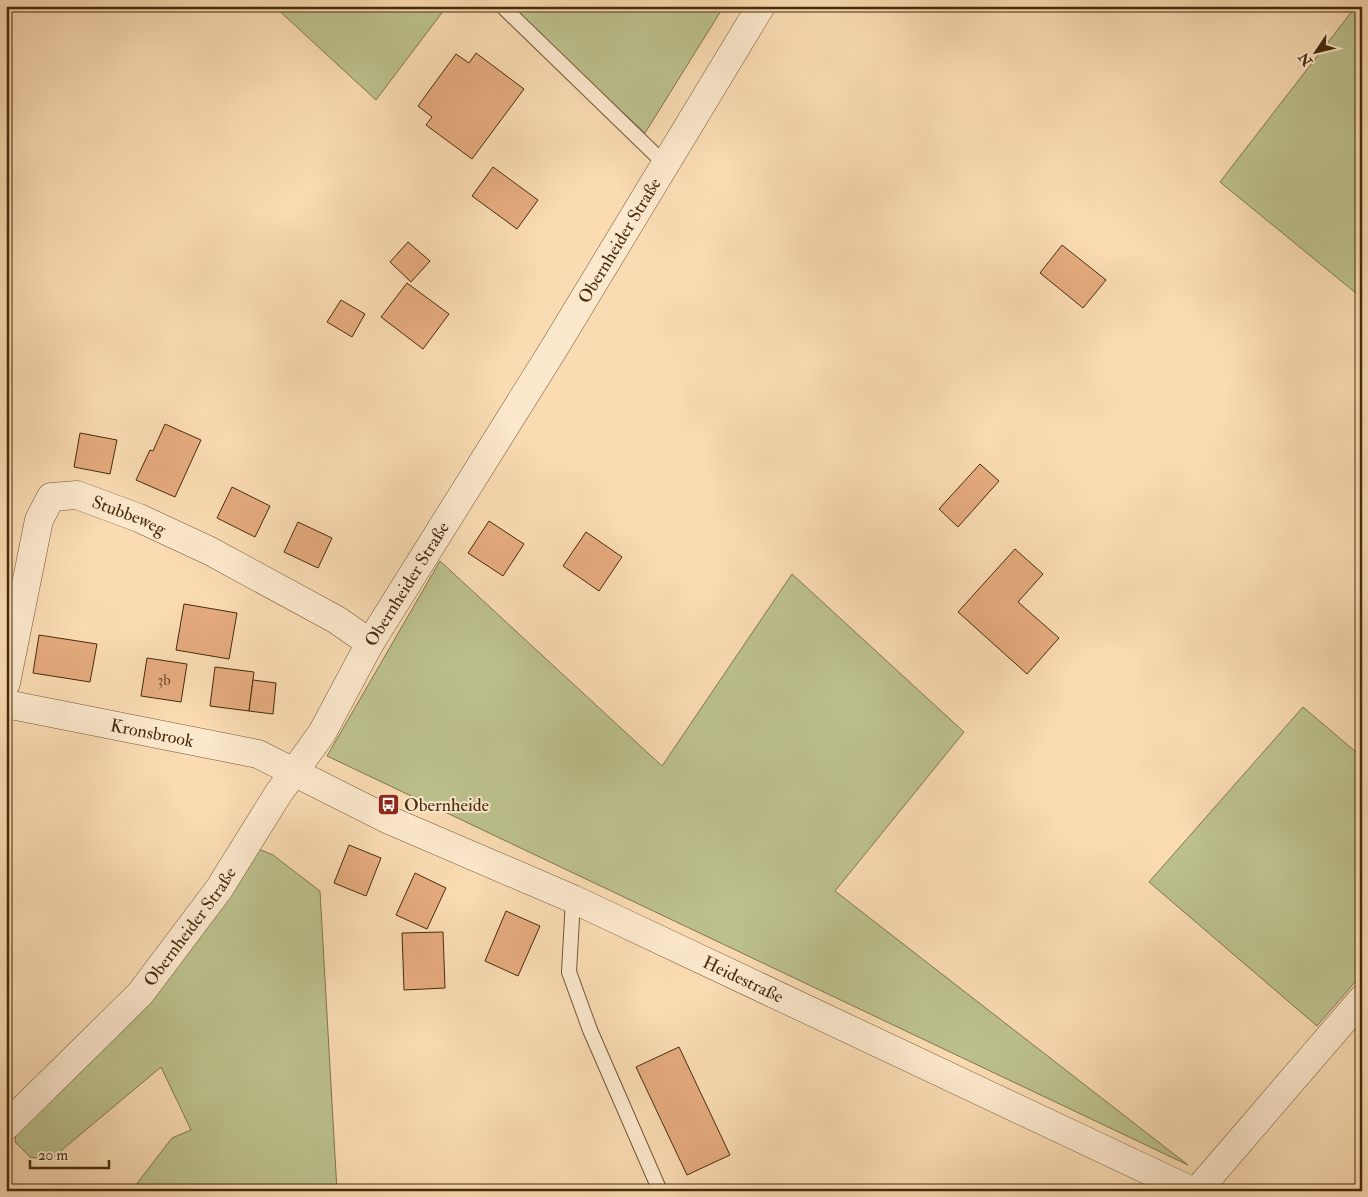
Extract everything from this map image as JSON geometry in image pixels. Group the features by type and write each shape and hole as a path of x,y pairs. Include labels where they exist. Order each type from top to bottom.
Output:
{"street":[{"name":"Obernheider Straße","path":"6,1126 140,994 219,889 293,772 322,732 370,642 553,350 761,6"},
{"name":"Stubbeweg","path":"6,683 39,520 51,497 77,495 139,518 210,551 337,620 370,642"},
{"name":"Kronsbrook","path":"6,704 258,754 293,772"},
{"name":"Heidestraße","path":"293,772 389,820 573,899 1192,1191"},
{"path":"1197,1191 1362,999"}],"lane":[{"path":"502,6 665,164"},
{"path":"573,899 569,972 590,1030 660,1191"}],"green space":[{"path":"274,6 447,6 376,100"},
{"path":"509,6 724,6 645,133"},
{"path":"1356,6 1362,6 1362,298 1220,182"},
{"path":"440,561 662,766 792,574 964,732 835,891 1188,1165 327,756"},
{"path":"1303,707 1362,757 1362,974 1317,1026 1149,882"},
{"path":"256,848 273,855 320,891 337,1191 131,1191 172,1138 191,1130 161,1067 50,1160 30,1157 15,1142 17,1121"}],"building":[{"path":"476,53 524,89 472,159 426,125 432,117 418,106 456,54 469,63"},
{"path":"493,167 538,200 517,229 472,196"},
{"path":"408,242 430,261 411,282 390,262"},
{"path":"1062,245 1106,280 1083,308 1040,273"},
{"path":"407,283 449,314 423,349 381,317"},
{"path":"341,300 365,314 352,337 327,322"},
{"path":"6,413 11,414 6,440"},
{"path":"165,424 201,440 175,497 136,480 150,450 153,451"},
{"path":"80,433 117,440 110,474 74,467"},
{"path":"980,464 999,481 958,527 939,509"},
{"path":"232,487 270,506 255,537 217,518"},
{"path":"489,521 524,544 503,576 468,553"},
{"path":"298,522 332,538 318,568 284,552"},
{"path":"586,532 622,557 599,591 563,566"},
{"path":"1015,549 1043,574 1018,602 1059,638 1027,674 958,612"},
{"path":"184,604 237,613 229,659 176,650"},
{"path":"39,635 97,644 90,682 33,673"},
{"path":"147,658 187,664 181,702 141,696"},
{"path":"215,667 254,672 249,711 210,706"},
{"path":"253,680 276,683 273,714 249,711"},
{"path":"349,845 381,858 366,896 334,883"},
{"path":"415,873 446,888 427,929 396,915"},
{"path":"506,911 540,926 518,976 485,961"},
{"path":"443,932 445,988 404,990 402,933"},
{"path":"679,1047 730,1155 687,1175 636,1067"}],"place":[{"name":"Obernheide","path":"388,805"}]}
